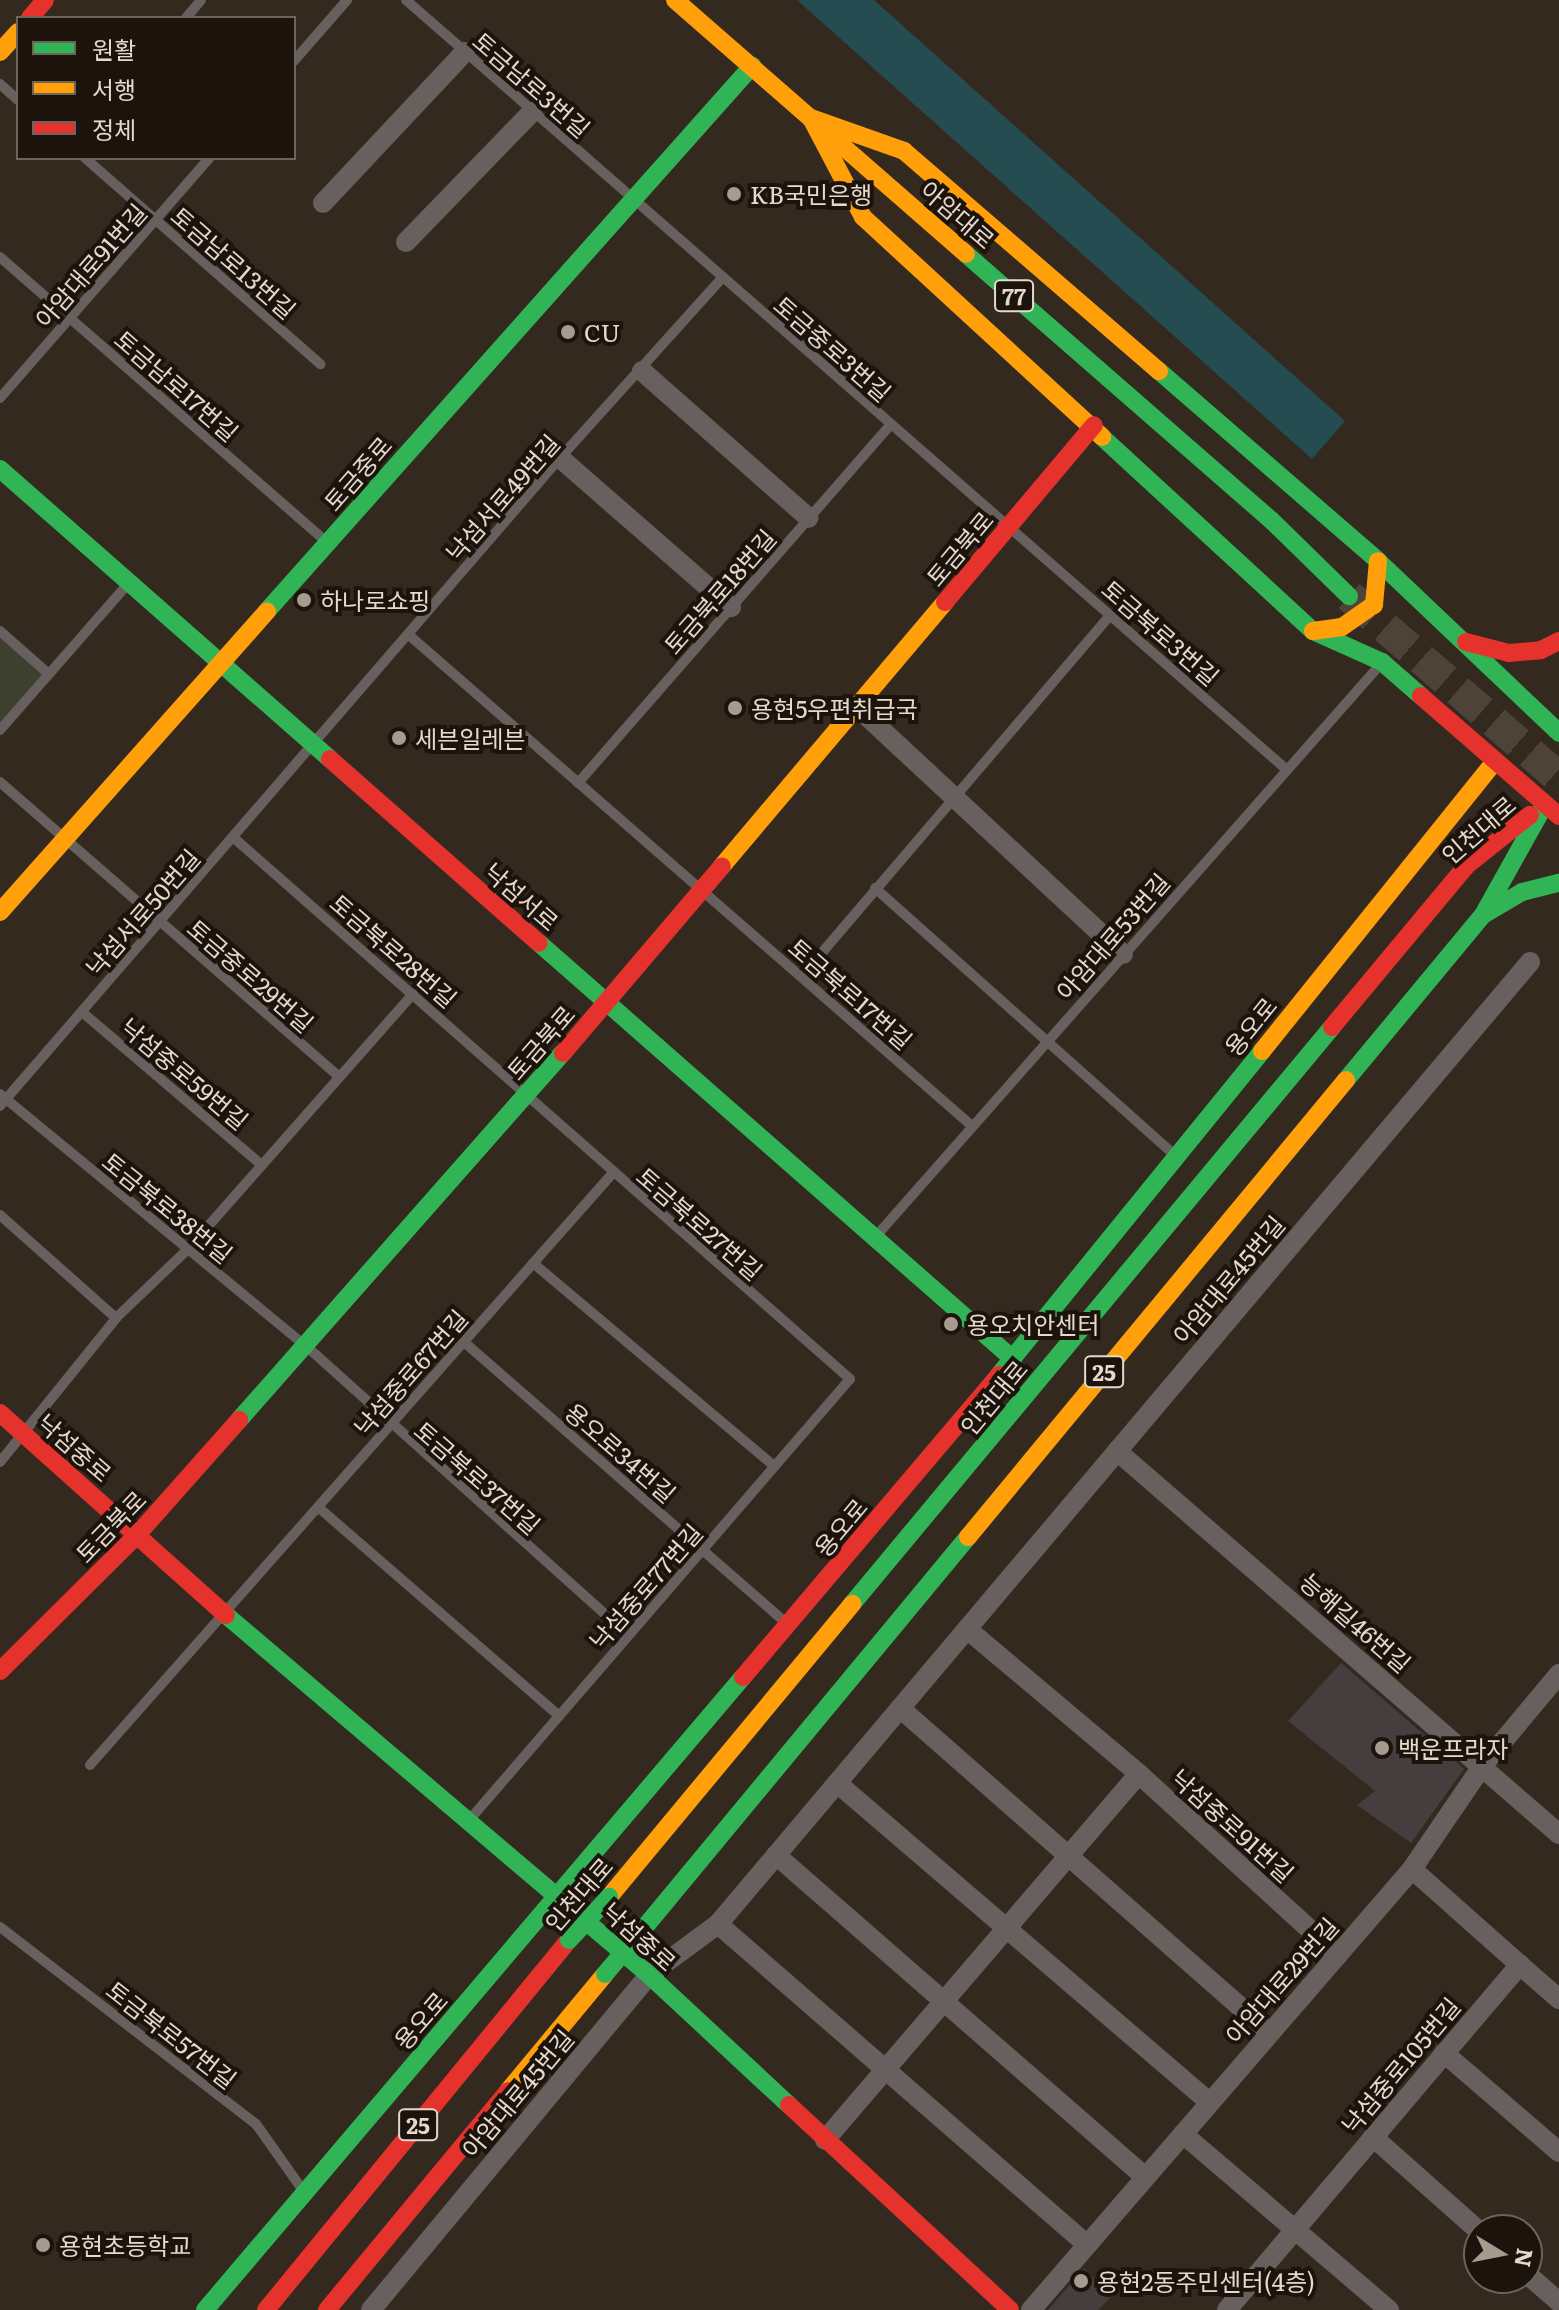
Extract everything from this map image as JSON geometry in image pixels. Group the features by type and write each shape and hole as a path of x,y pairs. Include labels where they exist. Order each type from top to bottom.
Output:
{"main road":[{"path":"32,16 45,0"},
{"name":"아암대로","path":"675,0 1271,520 1349,596"},
{"path":"0,52 16,34"},
{"name":"토금중로","path":"0,912 752,66"},
{"path":"811,118 863,217 1094,425 1313,631 1382,662 1552,810"},
{"path":"811,118 904,151 1378,561 1559,733"},
{"name":"토금북로","path":"0,1671 137,1535 607,1003 1094,425"},
{"name":"낙섬서로","path":"0,469 223,661 1013,1359"},
{"path":"1313,631 1342,627 1374,605 1380,586 1378,561"},
{"path":"1464,641 1509,653 1541,650 1559,641"},
{"name":"용오로","path":"205,2310 303,2190 560,1897 1013,1359 1495,761"},
{"name":"25","path":"1552,810 1559,790"},
{"name":"인천대로","path":"327,2310 1483,915 1552,810"},
{"name":"인천대로","path":"266,2310 569,1940 609,1897 1466,866 1552,810"},
{"path":"1483,915 1522,892 1559,883"},
{"name":"낙섬중로","path":"0,1413 224,1613 470,1819 649,1975 1010,2310"}],"street":[{"path":"323,203 465,52"},
{"path":"406,242 532,112"},
{"path":"642,371 809,518"},
{"path":"560,458 731,607"},
{"path":"857,707 1123,954"},
{"name":"아암대로45번길","path":"371,2310 649,1975 718,1924 1530,962"},
{"name":"능해길46번길","path":"1117,1451 1559,1834"},
{"path":"967,1629 1139,1774"},
{"name":"아암대로29번길","path":"1031,2310 1412,1869 1483,1765 1559,1674"},
{"path":"900,1708 1270,2033"},
{"name":"낙섬중로91번길","path":"825,2140 1139,1774 1338,1955"},
{"path":"837,1783 1210,2103"},
{"path":"776,1855 1145,2177"},
{"path":"1412,1869 1559,1999"},
{"path":"718,1924 1087,2245"},
{"name":"낙섬중로105번길","path":"1227,2310 1520,1965"},
{"path":"1444,2053 1559,2152"},
{"path":"1183,2134 1389,2310"},
{"path":"1373,2137 1463,2217"},
{"path":"1543,2288 1559,2302"}],"lane":[{"path":"188,16 201,0"},
{"path":"296,59 347,0"},
{"name":"토금남로3번길","path":"406,0 632,198"},
{"path":"0,84 16,98"},
{"name":"토금남로13번길","path":"87,160 320,364"},
{"name":"아암대로91번길","path":"0,398 207,160"},
{"name":"토금중로3번길","path":"632,198 1009,526"},
{"name":"토금남로17번길","path":"0,257 328,542"},
{"name":"낙섬서로49번길","path":"315,745 560,458 642,371 722,278"},
{"name":"토금북로18번길","path":"578,783 890,425"},
{"name":"토금북로3번길","path":"1009,526 1286,769"},
{"path":"0,730 130,581"},
{"path":"802,976 1110,615"},
{"path":"0,631 49,674"},
{"path":"410,636 703,889"},
{"name":"아암대로53번길","path":"874,1239 1382,662"},
{"name":"낙섬서로50번길","path":"2,1100 315,745"},
{"name":"토금중로29번길","path":"0,782 339,1077"},
{"name":"토금북로28번길","path":"234,838 527,1094"},
{"path":"875,888 1176,1156"},
{"name":"토금북로17번길","path":"703,889 972,1126"},
{"path":"0,1462 116,1318 188,1249 413,994"},
{"name":"낙섬중로59번길","path":"82,1012 262,1165"},
{"name":"토금북로27번길","path":"527,1094 612,1174 850,1379"},
{"name":"토금북로38번길","path":"2,1100 305,1345"},
{"name":"낙섬중로67번길","path":"224,1613 612,1174"},
{"path":"0,1215 116,1318"},
{"path":"533,1263 774,1466"},
{"name":"용오로34번길","path":"464,1342 788,1625"},
{"name":"토금북로37번길","path":"305,1345 390,1426 628,1635"},
{"name":"낙섬중로77번길","path":"470,1819 850,1379"},
{"path":"318,1507 559,1716"},
{"path":"90,1765 224,1613"},
{"name":"토금북로57번길","path":"0,1927 256,2124 303,2190"}],"green space":[{"path":"0,638 43,673 0,724"}],"water":[{"path":"797,0 874,0 1345,421 1312,459"}],"building":[{"name":"백운프라자","path":"1341,1663 1464,1769 1411,1843 1357,1805 1375,1791 1288,1721"},
{"name":"용현2동주민센터(4층)","path":"1084,2268 1112,2296 1098,2310 1048,2310"}],"tunnel":[{"path":"1349,596 1559,778"}],"traffic: fast":[{"path":"267,611 752,66"},
{"path":"966,254 1271,520 1349,596"},
{"path":"1159,371 1378,561 1559,733"},
{"path":"1102,437 1313,631 1382,662 1421,696"},
{"path":"0,469 330,759"},
{"path":"1346,1080 1483,915 1545,804"},
{"path":"1483,915 1522,892 1559,883"},
{"path":"539,943 1013,1359"},
{"path":"852,1604 1332,1027"},
{"path":"999,1375 1262,1051"},
{"path":"239,1420 563,1053"},
{"path":"644,1928 968,1537"},
{"path":"226,1615 649,1975 789,2105"},
{"path":"205,2310 743,1677"},
{"path":"569,1940 609,1897"},
{"path":"605,1974 644,1928"}],"traffic: slow":[{"path":"675,0 966,254"},
{"path":"0,52 16,34"},
{"path":"811,118 863,217 1102,437"},
{"path":"811,118 904,151 1159,371"},
{"path":"1313,631 1342,627 1374,605 1378,561"},
{"path":"722,866 945,602"},
{"path":"0,912 267,611"},
{"path":"1262,1051 1495,761"},
{"path":"968,1537 1346,1080"},
{"path":"609,1897 852,1604"},
{"path":"508,2091 605,1974"}],"traffic: jam":[{"path":"32,16 45,0"},
{"path":"945,602 1094,425"},
{"path":"1466,642 1509,653 1541,650 1559,641"},
{"path":"1421,696 1559,816"},
{"path":"330,759 539,943"},
{"path":"1332,1027 1466,866 1530,815"},
{"path":"563,1053 722,866"},
{"path":"743,1677 999,1375"},
{"path":"0,1413 226,1615"},
{"path":"0,1671 137,1535 239,1420"},
{"path":"266,2310 569,1940"},
{"path":"327,2310 508,2091"},
{"path":"789,2105 1010,2310"}],"place":[{"name":"KB국민은행","path":"734,194"},
{"name":"CU","path":"568,332"},
{"name":"하나로쇼핑","path":"304,600"},
{"name":"용현5우편취급국","path":"735,708"},
{"name":"세븐일레븐","path":"399,738"},
{"name":"용오치안센터","path":"951,1324"},
{"name":"백운프라자","path":"1382,1748"},
{"name":"용현초등학교","path":"43,2245"},
{"name":"용현2동주민센터(4층)","path":"1081,2281"}]}
